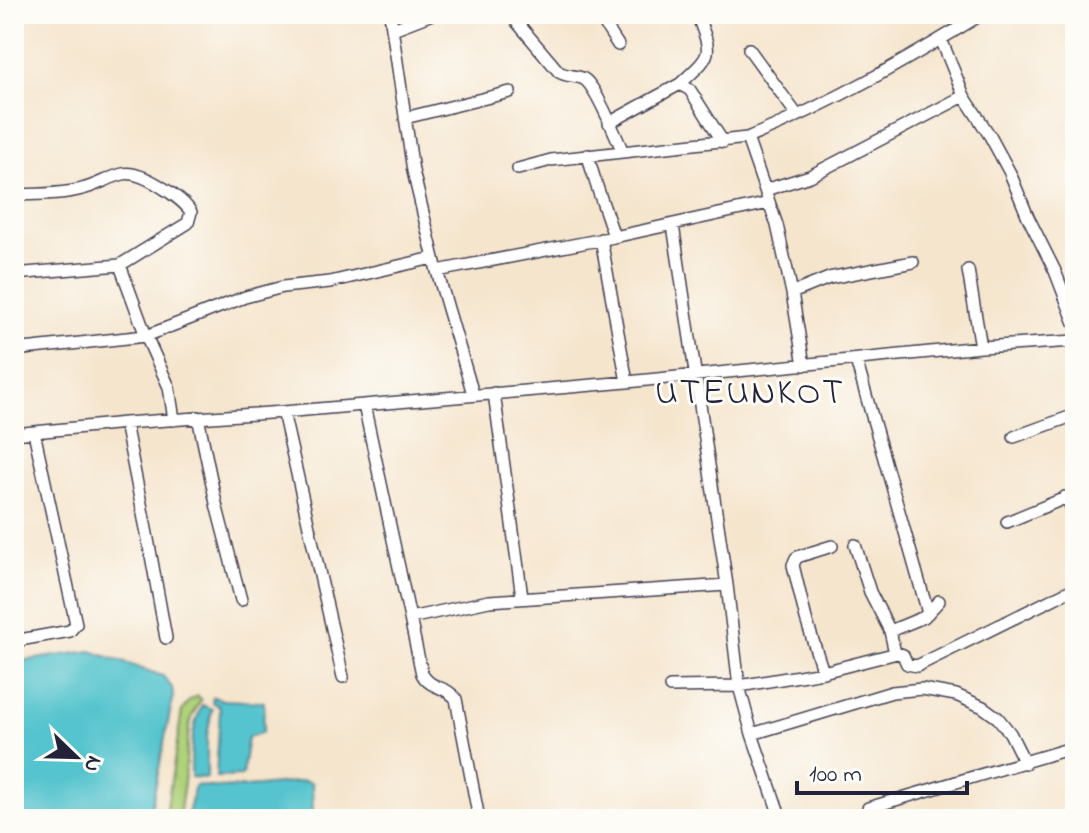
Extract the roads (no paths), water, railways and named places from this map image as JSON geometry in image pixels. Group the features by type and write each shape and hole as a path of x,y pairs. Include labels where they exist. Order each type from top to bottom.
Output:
{"street":[{"path":"390,14 409,152 433,258 473,394"},
{"path":"393,29 432,14"},
{"path":"510,14 559,72 583,79 592,87 623,152"},
{"path":"598,14 618,45"},
{"path":"609,123 680,84 705,60 709,47 697,14"},
{"path":"518,169 551,160 747,138 830,100 982,14"},
{"path":"941,39 964,96 1010,173 1075,323"},
{"path":"749,49 797,115"},
{"path":"680,84 690,90 723,142"},
{"path":"405,118 510,92"},
{"path":"765,190 810,176 964,96"},
{"path":"747,138 777,225 804,365"},
{"path":"588,155 604,203 627,382"},
{"path":"14,195 80,190 128,173 143,176 186,205 191,212 188,223 120,265 14,274"},
{"path":"437,271 769,203"},
{"path":"673,225 727,585 739,686 781,819"},
{"path":"14,350 146,336 245,297 283,287 330,282 433,258"},
{"path":"792,293 829,278 913,262"},
{"path":"120,265 169,387 174,420"},
{"path":"968,270 981,347"},
{"path":"14,434 1075,341"},
{"path":"856,360 928,613"},
{"path":"494,393 522,597"},
{"path":"364,405 422,674 426,681 456,699 479,819"},
{"path":"283,412 343,677"},
{"path":"1014,437 1075,415"},
{"path":"198,417 241,600"},
{"path":"125,423 166,638"},
{"path":"14,641 70,631 76,624 34,432"},
{"path":"1007,522 1070,496 1075,518"},
{"path":"855,545 870,592 890,631 895,653"},
{"path":"823,672 793,565 800,556 832,546"},
{"path":"410,618 468,604 522,597 727,585"},
{"path":"670,687 739,686 823,672 895,653 903,655 907,664 917,666 1075,588"},
{"path":"890,631 924,617 939,601"},
{"path":"752,734 892,692 922,689 956,695 983,707 998,718 1010,733 1025,763"},
{"path":"868,808 1075,747"}],"water":[{"path":"91,651 163,676 172,688 173,697 149,819 14,819 14,662"},
{"path":"213,697 264,702 263,732 248,737 242,776 216,777 220,710 218,705 212,703"},
{"path":"202,705 212,709 207,736 207,778 191,777 192,740"},
{"path":"312,783 313,819 187,819 195,785 236,787"}],"district":[{"name":"UTEUNKOT","path":"750,394"}]}
